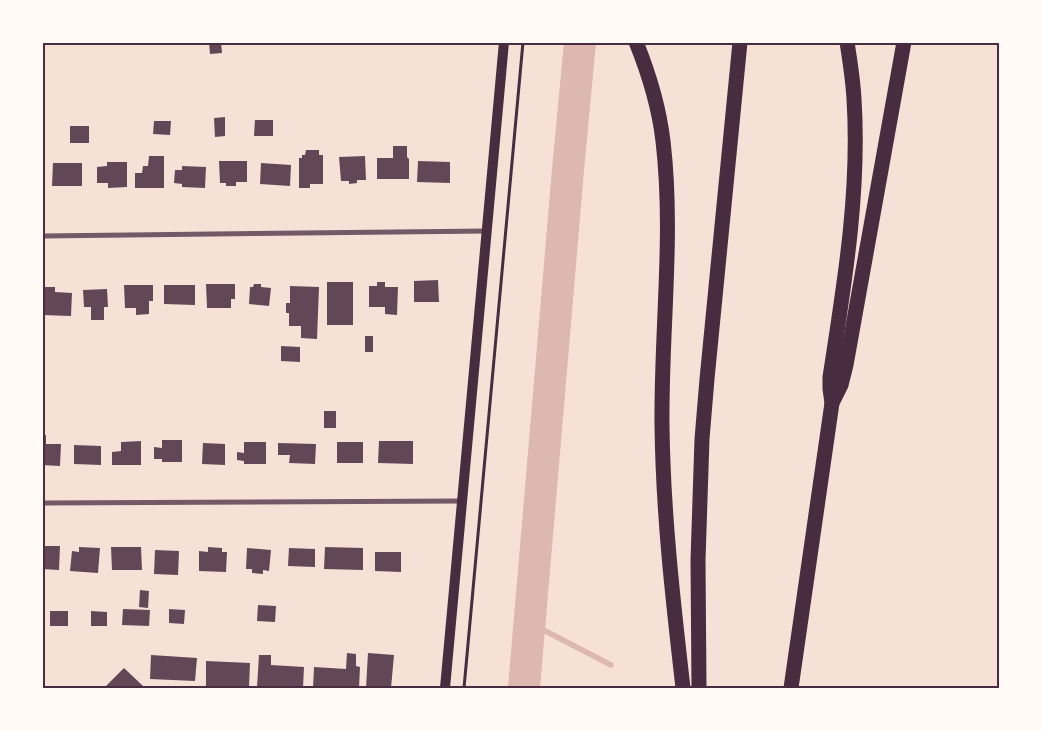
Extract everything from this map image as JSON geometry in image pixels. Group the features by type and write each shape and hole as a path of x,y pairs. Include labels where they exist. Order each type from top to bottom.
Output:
{"highway":[{"path":"636,42 648,73 658,111 664,155 667,225 662,378 664,486 669,559 683,688"},
{"path":"699,688 698,560 702,439 740,42"},
{"path":"791,688 832,403 830,377 846,268 852,200 855,156 854,101 847,42"},
{"path":"832,403 841,385 846,365 904,42"}],"main road":[{"path":"445,688 504,42"}],"street":[{"path":"42,236 487,231"},
{"path":"42,503 461,501"}],"path":[{"path":"464,688 523,42"}],"building":[{"path":"209,42 221,42 222,53 210,54"},
{"path":"225,117 225,136 215,137 214,118"},
{"path":"255,120 273,120 273,136 254,136"},
{"path":"154,121 171,121 170,135 153,134"},
{"path":"70,126 89,126 89,143 70,143"},
{"path":"393,146 407,146 409,179 377,179 377,158 393,158"},
{"path":"306,150 319,150 319,155 323,155 323,184 310,184 310,188 299,188 299,158 305,155"},
{"path":"149,156 164,156 164,188 135,188 135,173 142,173 143,166 148,166"},
{"path":"365,156 366,180 357,180 357,183 349,184 349,181 341,181 339,157"},
{"path":"219,161 247,161 247,182 236,182 236,186 226,186 226,183 220,183"},
{"path":"418,161 450,162 450,183 417,182"},
{"path":"107,162 127,162 127,187 108,188 108,183 97,183 97,167 107,166"},
{"path":"53,163 82,163 82,186 52,186"},
{"path":"261,163 291,165 290,186 260,184"},
{"path":"182,166 206,167 205,188 182,187 182,184 174,183 175,170 182,170"},
{"path":"438,280 439,302 414,302 414,281"},
{"path":"327,282 353,282 353,325 327,325"},
{"path":"377,282 385,282 385,287 398,287 397,315 385,314 385,307 369,307 369,286 377,286"},
{"path":"206,284 235,284 235,299 231,299 231,308 207,308"},
{"path":"254,284 261,284 261,287 271,288 269,306 249,304 250,287 253,287"},
{"path":"124,285 153,285 153,301 149,301 149,314 136,315 136,308 125,308"},
{"path":"164,285 195,285 195,305 164,304"},
{"path":"290,286 319,287 317,339 301,338 301,326 289,326 289,313 286,313 286,303 290,303"},
{"path":"42,287 55,287 55,292 72,293 71,316 42,315"},
{"path":"107,289 108,307 104,307 104,320 91,320 91,307 84,307 83,290"},
{"path":"365,336 373,336 373,352 365,352"},
{"path":"281,346 300,347 300,362 281,361"},
{"path":"324,411 336,411 336,428 324,428"},
{"path":"42,435 46,435 46,444 61,444 60,466 42,465"},
{"path":"162,440 182,440 182,462 162,462 162,459 154,459 154,447 162,448"},
{"path":"141,441 141,465 112,465 112,452 121,451 121,442"},
{"path":"379,441 413,441 413,464 378,463"},
{"path":"244,442 266,442 266,464 244,464 244,461 237,460 237,452 244,453"},
{"path":"337,442 363,442 363,463 337,463"},
{"path":"203,443 225,444 225,465 202,464"},
{"path":"278,443 316,444 315,464 289,463 290,455 278,455"},
{"path":"74,445 101,446 101,465 74,464"},
{"path":"42,546 60,546 59,570 42,569"},
{"path":"79,547 100,548 98,573 70,571 72,551 79,552"},
{"path":"111,547 141,547 142,570 112,570"},
{"path":"208,547 222,548 222,552 227,552 226,572 199,571 199,551 208,552"},
{"path":"325,547 363,548 363,570 324,569"},
{"path":"247,548 271,550 269,571 263,570 263,574 252,573 252,569 246,569"},
{"path":"289,548 315,549 315,567 288,566"},
{"path":"155,550 179,551 178,575 154,574"},
{"path":"375,552 401,552 401,572 375,571"},
{"path":"140,590 149,591 148,608 139,607"},
{"path":"258,605 276,606 275,622 257,621"},
{"path":"123,609 150,610 149,626 122,625"},
{"path":"169,609 185,610 184,624 169,623"},
{"path":"50,611 68,611 68,626 50,626"},
{"path":"91,611 107,612 107,626 91,626"},
{"path":"347,653 356,654 356,666 360,667 359,688 313,688 314,667 346,669"},
{"path":"368,653 394,655 391,688 366,688"},
{"path":"151,655 197,658 195,681 150,679"},
{"path":"259,655 271,655 271,665 304,667 303,688 257,687"},
{"path":"206,661 250,663 249,687 206,686"},
{"path":"124,668 143,686 140,688 104,688"}],"waterway":[{"path":"524,688 580,42"},
{"path":"530,623 611,665"}]}
